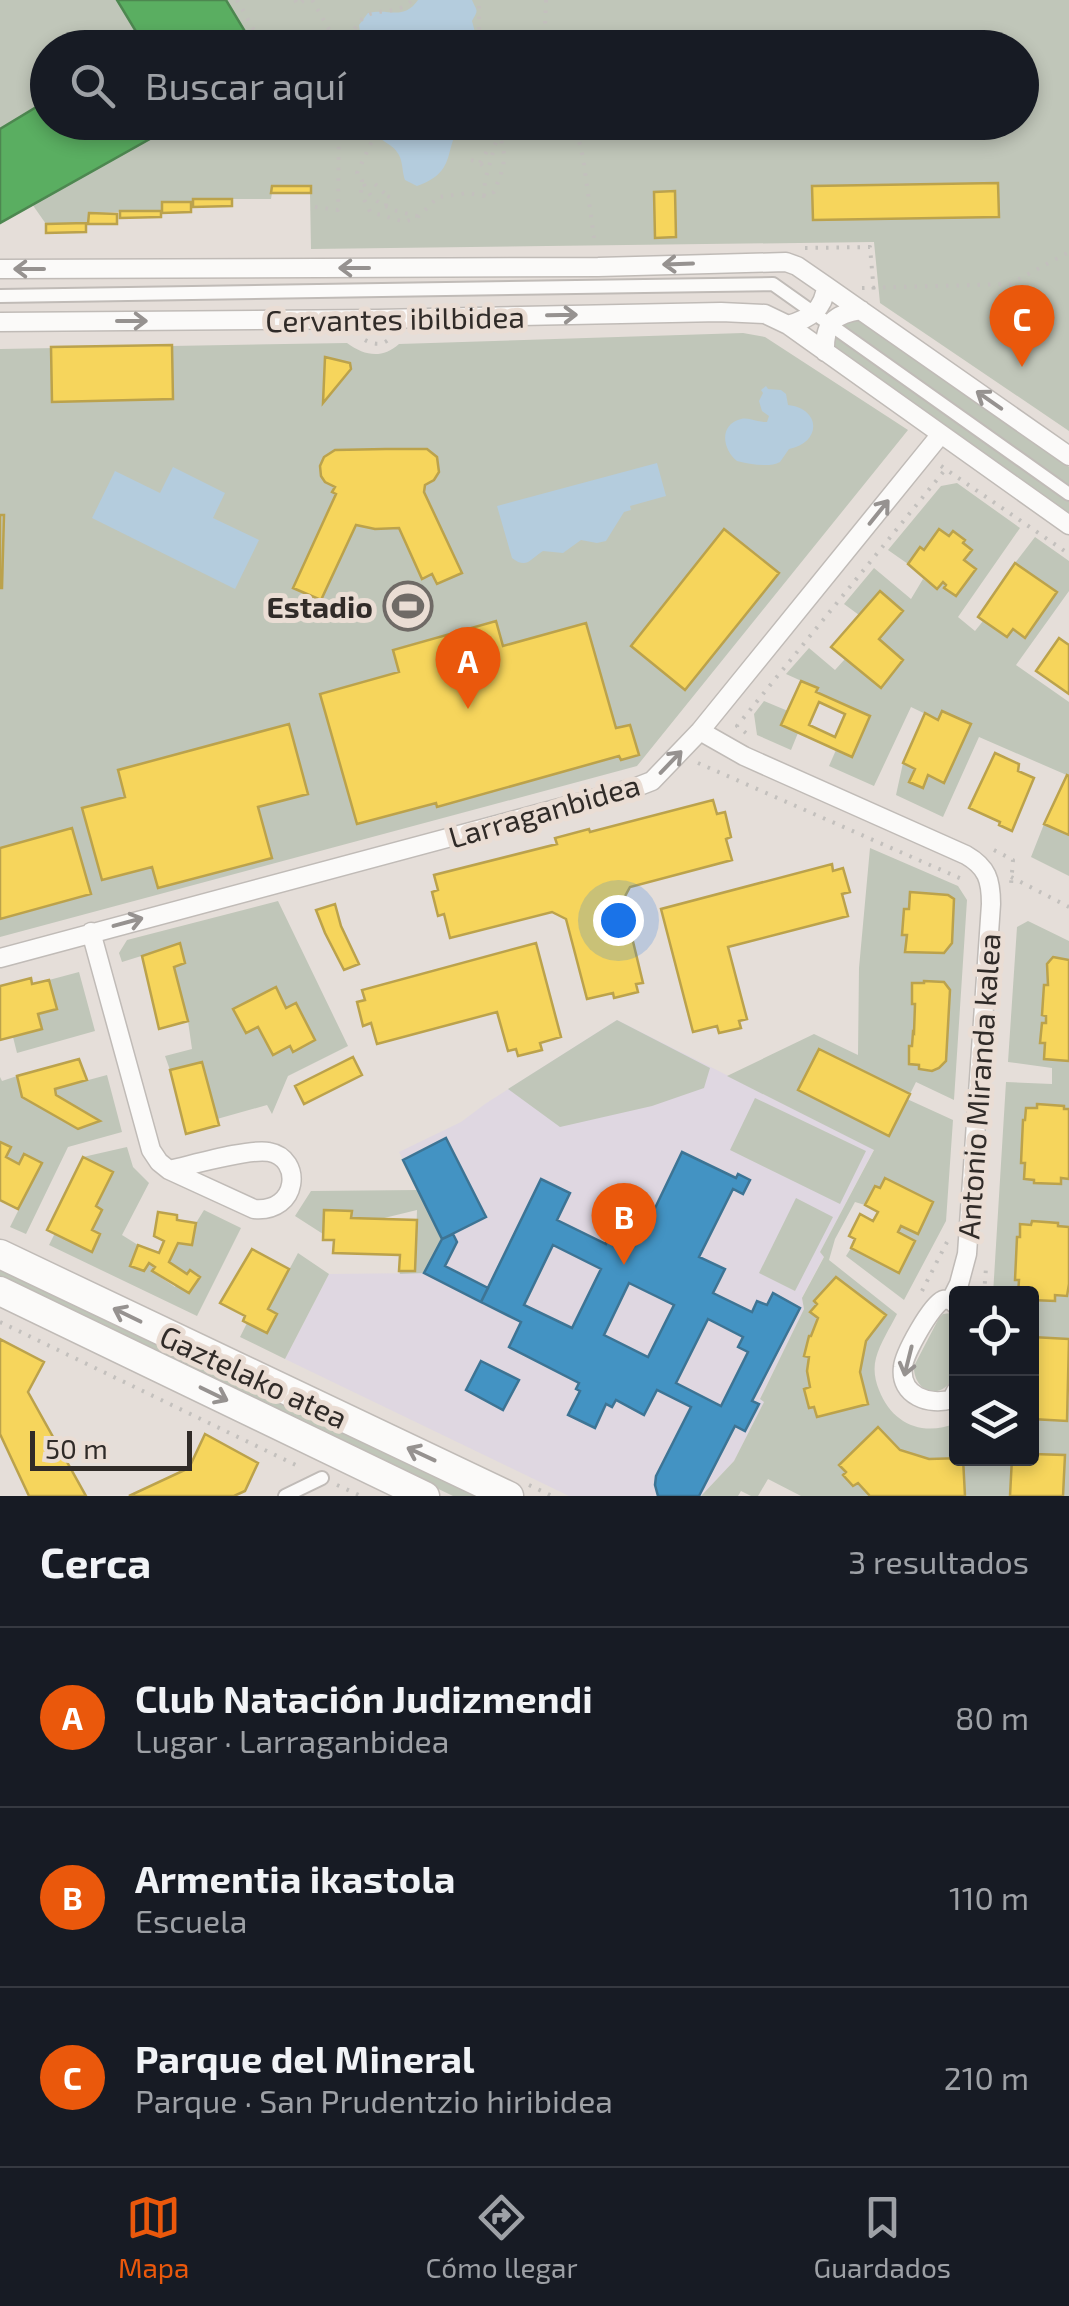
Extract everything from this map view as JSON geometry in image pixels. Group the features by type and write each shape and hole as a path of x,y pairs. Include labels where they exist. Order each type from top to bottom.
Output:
{"main road":[{"name":"Gaztelako atea","path":"0,1254 509,1496"},
{"name":"Gaztelako atea","path":"0,1291 425,1496"}],"street":[{"name":"Cervantes ibilbidea","path":"0,269 598,267 776,261 797,266 828,288"},
{"name":"Cervantes ibilbidea","path":"0,296 774,284 822,319"},
{"path":"825,352 822,319 828,288 1069,456"},
{"path":"788,325 861,310"},
{"name":"Cervantes ibilbidea","path":"0,322 721,312 765,314 788,325"},
{"path":"822,319 1069,494"},
{"path":"788,325 1069,525"},
{"name":"Larraganbidea","path":"0,958 652,781 700,731 941,434"},
{"path":"700,731 744,756 966,855 978,862 979,878"},
{"name":"Antonio Miranda kalea","path":"958,1286 967,1254 991,904 991,886 979,878"},
{"path":"91,932 151,1150 159,1162 170,1170 254,1209 267,1210 284,1200 292,1182 284,1161 268,1152 251,1152 170,1170"},
{"name":"Antonio Miranda kalea","path":"949,1301 944,1300 932,1309 902,1367 905,1384 918,1398 941,1403 949,1400"},
{"path":"286,1496 322,1478"}],"path":[{"path":"237,0 254,30"},
{"path":"295,0 298,4 304,0"},
{"path":"312,0 330,30"},
{"path":"354,30 360,16 371,8 396,9 413,0"},
{"path":"479,0 480,30"},
{"path":"546,0 546,30"},
{"path":"315,207 338,210 339,140"},
{"path":"373,140 357,173 370,198 393,210 419,216"},
{"path":"484,196 482,180 496,140"},
{"path":"362,180 360,194 370,212 406,222 438,198 494,192 504,160 500,140"},
{"path":"578,140 594,238"},
{"path":"480,163 484,151"},
{"path":"470,160 488,171"},
{"path":"374,184 396,200"},
{"path":"386,206 387,196"},
{"path":"828,288 1010,284 1069,252"},
{"path":"754,739 737,726 945,469"},
{"path":"733,777 979,878"},
{"path":"995,851 1013,860 1010,891"},
{"path":"1011,878 1069,908"},
{"path":"918,1298 952,1233"},
{"path":"984,1286 986,1256"},
{"path":"0,1322 361,1496"}],"shaded area":[{"path":"0,0 1069,0 1069,431 880,303 874,242 311,249 310,193 272,193 271,199 163,202 161,211 89,213 88,224 46,224 32,204 0,223"},
{"path":"860,319 1069,467 1069,513 831,351 838,323"},
{"name":"Estadio","path":"743,333 765,337 908,430 637,766 0,937 0,349 347,343 373,354 399,344"},
{"path":"957,483 1020,528 958,617 975,631 983,621 1006,637 1013,629 1026,638 1057,593 1015,563 1035,537 1069,561 1069,591 1016,665 1069,702 1069,776 979,737 943,817 896,795 903,763 915,769 910,783 922,788 928,775 944,782 970,723 943,711 938,720 911,707 874,786 829,766 836,750 852,757 870,716 786,674 809,648 835,670 845,659 882,688 903,660 879,639 903,611 880,591 859,615 844,604 874,568 911,599 923,579 937,589 943,582 956,596 976,569 964,560 971,550 963,543 965,540 953,531 949,536 939,529 908,564 888,550 941,486"},
{"path":"764,701 788,711 782,725 798,733 791,750 757,735 754,714"},
{"path":"1044,824 1069,835 1069,876 1031,857"},
{"path":"870,848 958,886 967,900 954,1100 916,1082 910,1094 819,1049 798,1090 888,1135 907,1099 953,1120 946,1221 904,1300 846,1256 851,1248 899,1272 915,1241 898,1232 901,1226 918,1234 933,1202 885,1178 865,1205 855,1202 835,1239 829,1260 897,1314 875,1362 876,1382 885,1402 900,1419 921,1428 949,1425 949,1466 1039,1466 1039,1419 1067,1421 1069,1391 1069,1496 801,1496 768,1479 758,1496 741,1491 738,1496 701,1496 734,1461 764,1402 760,1399 804,1309 802,1298 824,1257 820,1252 874,1150 727,1076 814,1034 858,1055 859,968"},
{"path":"278,901 348,1046 288,1076 272,1114 267,1105 217,1119 202,1062 170,1070 165,1056 192,1049 174,967 185,963 180,944 122,962 119,953 127,940"},
{"path":"1028,921 1069,941 1069,1339 1039,1337 1039,1286 993,1286 1006,1082 1052,1084 1052,1068 1008,1062 1017,927"},
{"path":"79,972 95,1031 17,1053 13,1037 41,1029 38,1014 56,1009 49,980"},
{"path":"617,1020 874,1149 820,1252 824,1256 802,1297 804,1309 760,1398 765,1401 734,1461 701,1496 569,1496 285,1359 329,1274 425,1273 442,1239 399,1152 461,1122"},
{"path":"617,1020 710,1068 704,1088 652,1106 560,1127 508,1089"},
{"path":"107,1075 122,1132 68,1147 26,1234 10,1227 42,1163 24,1154 19,1164 6,1157 10,1147 0,1142 0,1077 2,1081 17,1076 22,1097 78,1129 55,1089"},
{"path":"755,1098 866,1151 840,1204 730,1150"},
{"path":"127,1147 133,1167 149,1183 122,1235 138,1245 130,1266 143,1271 149,1263 155,1267 153,1272 189,1293 200,1277 169,1262 178,1243 192,1245 196,1223 204,1210 241,1228 197,1316 49,1245 55,1233 92,1251 100,1234 92,1230 102,1210 96,1206 112,1172 83,1157"},
{"path":"418,1190 442,1239 424,1273 399,1271 415,1271 417,1210 380,1219 351,1218 351,1211 324,1210 323,1234 295,1216 311,1191"},
{"path":"796,1198 833,1217 795,1291 759,1273"},
{"path":"298,1253 329,1274 285,1359 240,1337 247,1323 267,1333 277,1314 268,1309"},
{"path":"0,1265 481,1496 453,1496 0,1278"},
{"path":"949,1313 949,1383 939,1391 926,1390 917,1381 914,1366 943,1314"}],"water":[{"path":"418,0 472,0 476,10 472,21 474,30 360,30 368,13 401,12"},
{"path":"384,140 454,140 440,172 417,186 405,180 396,150"},
{"path":"766,386 781,390 788,405 807,413 812,419 812,433 776,464 737,461 726,444 726,432 741,419 767,422 769,416 762,411 759,401"},
{"path":"657,463 666,496 630,506 631,510 624,512 606,541 581,540 563,553 543,551 525,563 512,558 497,506"},
{"path":"173,467 225,493 213,518 259,540 235,589 92,518 115,471 160,493"}],"building: Viviendas":[{"path":"998,183 999,217 813,220 812,186"},
{"path":"272,186 311,186 311,193 271,193"},
{"path":"675,191 676,237 655,238 654,192"},
{"path":"193,199 232,199 232,206 193,207"},
{"path":"162,202 191,202 191,212 162,213"},
{"path":"120,211 161,211 161,217 120,218"},
{"path":"89,213 117,214 117,224 88,224"},
{"path":"86,223 86,232 46,233 46,224"},
{"path":"172,345 173,399 52,402 51,347"},
{"path":"325,357 350,363 351,369 323,403"},
{"path":"427,449 437,457 439,472 425,485 424,492 462,573 437,584 432,574 422,579 399,528 356,525 321,600 293,588 336,494 332,492 335,487 321,476 324,457 335,450"},
{"path":"0,515 4,515 2,588 0,588"},
{"path":"0,515 4,515 2,588 0,588"},
{"path":"724,529 779,573 685,690 631,646"},
{"path":"939,529 949,536 953,531 972,550 964,560 976,569 956,596 944,588 943,582 937,589 908,564"},
{"path":"1015,563 1057,592 1025,638 1013,629 1007,637 978,617"},
{"path":"880,591 903,611 879,639 903,660 881,688 831,647"},
{"path":"496,621 503,646 586,623 616,728 630,725 639,755 621,760 619,756 437,807 436,803 357,824 320,694 399,672 393,650"},
{"path":"1059,638 1069,645 1069,694 1036,671"},
{"path":"801,681 818,688 816,692 870,716 852,757 781,725","holes":["819,702 845,714 835,737 809,725"]},
{"path":"942,711 971,724 944,783 928,775 923,788 909,782 915,769 903,763 925,713 938,720"},
{"path":"289,724 308,794 258,807 272,858 158,888 152,867 102,880 82,808 125,797 118,770"},
{"path":"995,753 1019,764 1018,771 1034,778 1012,831 969,808"},
{"path":"1069,776 1069,835 1044,824"},
{"path":"713,800 717,814 725,812 732,860 630,887 623,900 643,983 636,984 638,992 587,999 566,919 552,912 450,938 444,914 438,916 432,892 438,890 434,875 557,844 555,838"},
{"path":"72,828 91,894 0,919 0,848"},
{"path":"832,864 833,871 843,868 850,892 842,894 848,916 728,947 747,1019 739,1021 741,1028 719,1033 717,1026 693,1032 661,909"},
{"path":"910,892 948,895 954,899 952,943 944,953 905,952 904,909 909,909"},
{"path":"335,904 359,964 344,970 316,910"},
{"path":"180,943 185,963 174,967 188,1021 159,1029 142,956"},
{"path":"536,943 561,1037 540,1043 542,1050 518,1056 516,1049 508,1051 497,1012 377,1044 371,1023 363,1026 357,1002 365,1000 362,990"},
{"path":"1053,957 1069,960 1069,1061 1044,1059 1045,1043 1040,1043 1042,1023 1046,1023 1046,1016 1042,1015 1044,985 1048,985 1047,964"},
{"path":"31,978 32,984 49,980 57,1009 38,1014 42,1029 0,1040 0,986"},
{"path":"944,982 950,990 946,1061 932,1071 909,1064 914,1033 912,983"},
{"path":"276,987 286,1008 296,1003 315,1040 293,1052 290,1046 273,1055 258,1027 246,1033 233,1009"},
{"path":"819,1049 910,1094 889,1136 798,1090"},
{"path":"353,1057 362,1075 304,1104 295,1086"},
{"path":"79,1059 87,1080 55,1089 56,1095 100,1121 78,1129 22,1097 17,1076"},
{"path":"202,1062 219,1125 186,1134 170,1070"},
{"path":"1037,1104 1069,1109 1069,1179 1061,1178 1061,1184 1024,1179 1023,1120 1026,1108 1037,1108"},
{"path":"0,1142 11,1147 6,1157 19,1164 24,1154 42,1163 18,1209 0,1200"},
{"path":"83,1157 113,1172 96,1206 102,1210 92,1230 100,1234 92,1252 47,1230"},
{"path":"885,1178 933,1202 918,1234 901,1226 898,1232 915,1241 899,1273 851,1248 855,1239 849,1236 860,1214 873,1221 878,1212 865,1205 875,1186 880,1188"},
{"path":"324,1210 352,1211 351,1218 417,1220 415,1271 399,1271 400,1255 333,1253 334,1240 323,1240"},
{"path":"158,1212 196,1223 192,1245 178,1243 169,1262 200,1277 189,1293 152,1271 155,1267 149,1263 144,1271 130,1266 138,1245 159,1253 164,1241 154,1236"},
{"path":"1032,1221 1069,1227 1067,1296 1055,1295 1055,1301 1039,1300 1039,1286 1019,1286 1019,1280 1015,1280 1020,1224 1031,1225"},
{"path":"252,1249 289,1269 268,1309 277,1314 267,1333 220,1303"},
{"path":"836,1277 886,1315 866,1341 860,1372 868,1404 817,1417 814,1407 809,1408 804,1389 810,1387 809,1357 804,1356 818,1318 810,1312 817,1304 814,1301"},
{"path":"1039,1337 1069,1339 1067,1421 1039,1419"},
{"path":"0,1339 44,1362 28,1392 86,1496 29,1496 0,1434"},
{"path":"878,1427 900,1450 929,1459 949,1458 949,1466 963,1466 965,1496 870,1496 858,1483 853,1486 839,1465"},
{"path":"205,1434 258,1463 245,1491 234,1496 129,1496 189,1468"},
{"path":"1039,1454 1065,1455 1063,1496 1010,1496 1012,1466 1039,1466"}],"building: Escuelas":[{"path":"446,1138 486,1217 442,1239 403,1160"},
{"path":"682,1152 736,1178 738,1174 750,1180 743,1194 733,1189 699,1257 725,1269 713,1293 752,1312 757,1301 767,1305 773,1293 800,1308 752,1401 759,1404 745,1431 735,1426 699,1496 658,1496 655,1485 691,1407 657,1390 644,1415 616,1400 612,1407 606,1404 595,1428 568,1415 580,1391 576,1389 579,1383 509,1347 521,1322 481,1302 541,1179 570,1193 557,1220 606,1244 618,1218 644,1231","holes":["553,1245 601,1269 572,1328 524,1305","629,1283 674,1305 648,1357 604,1335","708,1319 743,1337 738,1347 748,1352 721,1406 676,1383"]},
{"path":"453,1234 457,1242 445,1266 488,1288 481,1302 424,1273 442,1239"},
{"path":"481,1361 519,1380 503,1410 466,1390"}],"building: Público":[{"path":"117,0 226,0 244,30 135,30"},
{"path":"30,111 30,140 148,140 0,223 0,129"}],"place":[{"name":"Parque del Mineral","path":"1022,367"},
{"name":"Estadio","path":"408,606"},
{"name":"Club Natación Judizmendi","path":"468,709"},
{"name":"Armentia ikastola","path":"624,1265"}]}
